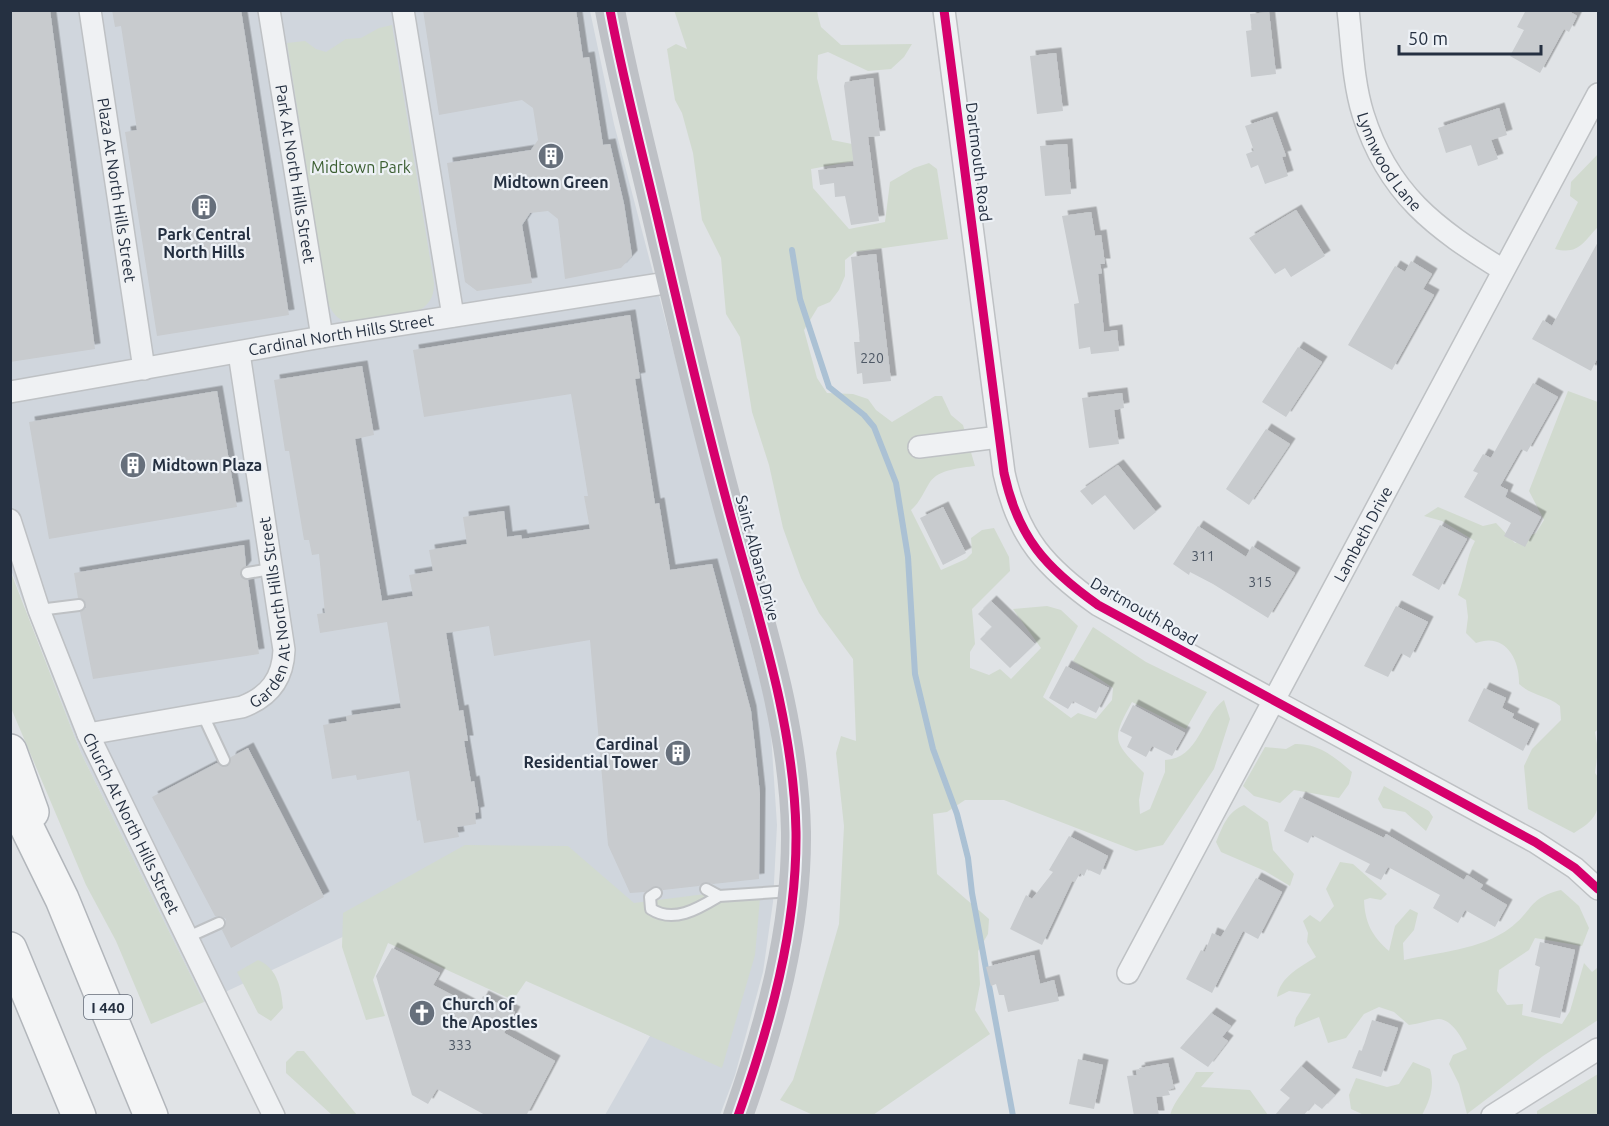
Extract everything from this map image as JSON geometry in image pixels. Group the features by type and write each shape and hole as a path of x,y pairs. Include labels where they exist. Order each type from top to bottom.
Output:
{"highway":[{"path":"10,751 62,899"},
{"name":"I 440","path":"10,793 62,899 109,1008 150,1116"},
{"path":"10,949 79,1116"},
{"path":"10,999 79,1116"}],"street":[{"name":"Plaza At North Hills Street","path":"90,10 144,369"},
{"name":"Park At North Hills Street","path":"269,10 322,338"},
{"path":"402,10 453,316"},
{"name":"Saint Albans Drive","path":"609,10 672,282 783,713 791,763 796,833 792,891 782,970 759,1057 738,1116"},
{"name":"Dartmouth Road","path":"944,10 999,437 1010,500 1020,524 1035,549 1056,572 1098,605 1535,842 1575,868 1599,889"},
{"name":"Lynnwood Lane","path":"1348,10 1362,112 1374,144 1409,201 1447,235 1503,270"},
{"name":"Lambeth Drive","path":"1128,973 1599,94"},
{"name":"Cardinal North Hills Street","path":"10,392 453,316 672,282"},
{"name":"Garden At North Hills Street","path":"88,734 242,707 256,701 276,683 281,671 284,650 239,353"},
{"path":"919,447 999,437"},
{"name":"Church At North Hills Street","path":"10,520 39,610 88,734 274,1116"},
{"path":"1491,1116 1599,1049"}],"lane":[{"path":"247,573 271,569"},
{"path":"39,610 79,605"},
{"path":"202,713 224,760"},
{"path":"706,888 719,896"},
{"path":"656,893 650,897 651,909 661,916 691,913 719,896 792,891"},
{"path":"188,937 219,923"}],"shaded area":[{"path":"11,11 590,11 614,124 770,719 777,825 773,902 763,972 735,1075 720,1115 605,1115 650,1036 398,911 204,1002 81,753 11,570"}],"green space":[{"path":"674,10 817,11 821,27 841,45 912,44 904,57 891,69 868,71 828,52 818,55 817,78 832,140 857,145 865,159 811,169 813,188 849,229 885,222 890,182 914,168 929,163 937,169 948,239 855,252 845,260 845,276 839,290 830,302 818,307 804,330 817,378 827,393 853,394 868,399 876,410 892,422 935,396 942,396 951,415 963,425 975,466 939,474 930,482 920,500 911,510 941,570 966,559 972,553 971,538 982,530 994,528 1009,557 1010,571 972,609 975,644 970,652 970,668 989,675 1000,669 1011,679 1041,648 1013,609 1047,606 1061,610 1078,626 1043,697 1071,718 1078,713 1096,719 1112,700 1113,688 1073,661 1093,627 1146,662 1207,692 1186,729 1132,702 1120,725 1118,740 1126,754 1144,773 1139,800 1140,814 1150,809 1165,772 1165,760 1176,758 1193,745 1216,707 1224,700 1230,719 1214,769 1163,845 1136,851 1004,800 965,800 947,812 933,814 937,874 989,919 988,934 978,951 980,984 975,1010 990,1034 873,1115 813,1115 780,1100 793,1080 839,924 844,826 836,753 841,736 856,741 853,659 819,613 801,578 783,528 769,465 752,412 740,337 726,314 721,258 702,220 693,153 682,113 675,100 667,49 676,44 687,49"},
{"name":"Midtown Park","path":"392,25 434,290 429,303 423,308 397,316 350,322 336,316 328,304 287,43 305,41 316,49 326,52 346,39 361,38 379,28"},
{"path":"1598,154 1598,227 1575,249 1555,249 1578,202 1570,196 1571,182"},
{"path":"1568,391 1598,402 1598,729 1595,732 1598,750 1595,773 1598,777 1598,804 1590,821 1574,833 1528,809 1524,766 1532,749 1561,720 1560,706 1519,684 1517,665 1502,644 1495,641 1476,643 1466,633 1468,617 1466,600 1458,595 1475,541 1442,521 1424,516 1438,507 1483,526 1496,523 1515,543 1536,533 1544,520 1529,491"},
{"path":"10,570 81,753 204,1002 151,1024 116,941 86,885 11,708"},
{"path":"1295,744 1319,748 1352,772 1349,784 1339,798 1294,790 1280,803 1254,796 1243,786 1265,747 1286,749"},
{"path":"1384,786 1429,811 1433,817 1426,831 1405,812 1383,808 1378,799"},
{"path":"1244,805 1268,822 1273,850 1294,874 1290,886 1265,871 1221,852 1216,842 1223,825 1233,811"},
{"path":"465,845 568,846 634,903 761,887 755,955 722,1068 526,981 513,1000 388,943 373,980 385,1016 366,1020 342,947 343,913"},
{"path":"1340,862 1353,864 1387,894 1381,900 1370,898 1364,900 1370,928 1389,951 1395,926 1410,909 1418,913 1414,930 1403,943 1404,960 1473,946 1486,941 1510,928 1536,901 1561,890 1579,906 1589,928 1582,946 1535,938 1529,950 1499,970 1497,991 1507,1005 1523,1004 1522,1015 1562,1024 1570,1011 1584,963 1592,972 1597,968 1598,955 1598,1020 1543,1056 1467,1114 1459,1084 1449,1064 1453,1055 1467,1049 1452,1025 1447,1022 1438,1019 1409,1025 1394,1012 1379,1007 1364,1014 1346,1038 1328,1043 1319,1017 1294,1027 1296,1018 1311,994 1289,991 1277,997 1286,978 1316,957 1307,942 1308,933 1303,921 1310,915 1320,922 1334,906 1326,889"},
{"path":"258,960 270,968 281,993 283,1008 271,1021 258,1013 237,972"},
{"path":"297,1051 304,1051 357,1115 332,1115 286,1073 286,1062"},
{"path":"1413,1062 1430,1069 1431,1093 1422,1115 1364,1115 1351,1109 1349,1095 1356,1078 1387,1087 1399,1084"},
{"path":"1196,1072 1214,1072 1201,1087 1250,1090 1268,1115 1170,1115"},
{"path":"1598,1074 1598,1115 1537,1115 1537,1111"}],"building":[{"path":"10,10 50,10 95,349 10,362"},
{"name":"Park Central North Hills","path":"112,10 241,10 289,315 157,336 125,132 137,130 121,26 115,27"},
{"name":"Midtown Green","path":"423,10 576,10 583,58 589,57 603,145 610,144 624,204 632,256 621,268 565,279 558,219 548,211 530,213 522,225 532,283 477,291 465,282 447,163 531,150 538,140 533,108 522,100 439,115"},
{"path":"1526,10 1567,10 1577,16 1569,32 1564,29 1540,73 1510,56 1524,30 1517,27"},
{"path":"1269,12 1276,74 1251,77 1246,31 1252,30 1250,14"},
{"path":"1056,53 1063,111 1037,114 1030,56"},
{"path":"873,78 880,136 868,137 879,221 851,225 845,196 835,197 834,183 820,185 818,170 854,166 844,86 845,82"},
{"path":"1499,108 1507,135 1491,140 1498,159 1478,166 1471,145 1446,153 1438,128"},
{"path":"1272,117 1286,156 1282,157 1288,176 1265,184 1258,165 1251,168 1246,154 1254,151 1245,126"},
{"path":"1067,144 1071,194 1045,196 1040,146"},
{"path":"1296,210 1325,256 1291,277 1285,268 1275,274 1249,238"},
{"path":"1091,212 1095,236 1101,235 1105,264 1100,264 1102,273 1098,274 1104,332 1117,330 1119,351 1091,354 1090,347 1079,349 1074,304 1079,303 1062,216"},
{"path":"1599,240 1599,355 1591,371 1532,339 1543,320 1552,326"},
{"path":"876,254 891,381 863,384 862,373 857,374 854,342 860,342 851,257"},
{"path":"1411,261 1432,274 1423,289 1434,295 1392,370 1348,345 1395,266 1405,272"},
{"path":"630,315 640,378 635,379 655,504 659,503 670,570 712,564 751,711 760,794 759,879 713,884 705,882 699,886 663,890 655,886 645,892 630,893 608,845 590,640 494,656 489,626 446,633 459,711 463,710 468,741 464,741 479,812 475,813 476,824 457,827 459,837 424,843 420,820 417,821 409,771 357,780 356,775 332,779 323,725 347,721 346,716 401,708 387,622 320,633 317,614 325,613 319,554 312,555 309,540 304,540 289,451 285,451 274,380 362,366 374,435 355,439 382,601 413,596 409,575 433,571 429,550 467,544 463,517 504,511 507,537 521,535 522,539 590,529 584,496 588,496 571,394 424,417 413,350"},
{"path":"1298,347 1322,362 1286,417 1262,402"},
{"path":"1533,383 1558,397 1527,452 1521,449 1500,486 1508,490 1505,497 1541,517 1525,547 1504,536 1511,523 1464,497 1478,473 1473,471 1483,454 1491,458"},
{"name":"Midtown Plaza","path":"217,391 237,507 49,539 29,422"},
{"path":"1122,393 1124,408 1114,410 1119,444 1089,448 1082,398"},
{"path":"1266,429 1290,444 1249,505 1226,489"},
{"path":"1118,465 1156,512 1134,530 1105,495 1092,505 1080,491"},
{"path":"943,507 966,553 943,565 920,518"},
{"path":"1440,525 1467,539 1439,590 1412,575"},
{"path":"1198,526 1246,557 1252,546 1295,573 1268,618 1213,584 1190,572 1189,575 1173,564"},
{"path":"244,545 246,566 240,574 242,578 248,580 259,654 93,679 80,612 86,608 86,603 78,598 74,573"},
{"path":"991,601 1035,644 1010,668 980,639 992,627 978,614"},
{"path":"1396,606 1428,622 1410,658 1401,653 1388,677 1364,666"},
{"path":"1066,666 1109,688 1096,713 1073,701 1068,709 1049,698"},
{"path":"1484,688 1506,698 1502,708 1514,714 1512,718 1534,729 1523,751 1468,721"},
{"path":"1133,705 1185,733 1172,756 1152,746 1146,757 1127,747 1132,737 1120,731"},
{"path":"248,748 324,897 231,948 222,930 226,919 215,916 152,797 217,763 223,767 228,766 231,757"},
{"path":"1300,797 1384,838 1386,834 1464,880 1467,875 1483,885 1480,889 1507,905 1495,927 1465,910 1458,923 1433,908 1440,895 1388,867 1381,880 1365,872 1370,864 1312,835 1308,843 1284,831"},
{"path":"1069,836 1108,856 1100,875 1087,869 1084,876 1080,873 1075,882 1072,881 1042,945 1010,929 1026,895 1032,899 1053,872 1049,870"},
{"path":"1256,878 1282,892 1258,939 1243,931 1212,993 1186,979 1201,950 1205,952 1212,933 1221,937"},
{"path":"1540,942 1575,950 1560,1018 1531,1012 1540,967 1535,965"},
{"path":"392,948 440,973 433,985 477,1008 483,996 515,1012 504,1033 555,1061 526,1116 487,1116 437,1089 428,1104 412,1095 376,976"},
{"path":"1034,955 1040,984 1054,980 1059,1001 1008,1012 1004,995 999,995 996,984 991,986 986,967"},
{"path":"1211,1013 1231,1026 1222,1037 1228,1041 1208,1067 1180,1048"},
{"path":"1372,1020 1398,1028 1381,1077 1352,1068 1359,1050 1362,1051"},
{"path":"1078,1059 1103,1065 1094,1109 1069,1104"},
{"path":"1168,1063 1174,1088 1168,1090 1170,1095 1156,1097 1159,1116 1134,1116 1127,1076 1137,1075 1136,1071 1140,1070 1139,1068"},
{"path":"1301,1066 1335,1095 1322,1109 1314,1103 1303,1116 1274,1116 1290,1098 1280,1090"}],"waterway":[{"path":"792,250 800,299 829,387 864,415 874,427 896,483 908,557 915,674 933,749 957,814 968,858 972,893 1013,1116"}],"cycle path":[{"path":"610,10 626,88 702,407 774,675 794,792 795,869 787,941 771,1012 738,1116"},
{"path":"944,10 1004,473 1017,516 1037,550 1063,578 1098,605 1535,842 1575,868 1598,889"}],"place":[{"name":"Midtown Green","path":"551,156"},
{"name":"Park Central North Hills","path":"204,207"},
{"name":"Midtown Plaza","path":"133,465"},
{"name":"Cardinal Residential Tower","path":"678,753"},
{"name":"Church of the Apostles","path":"422,1013"}]}
